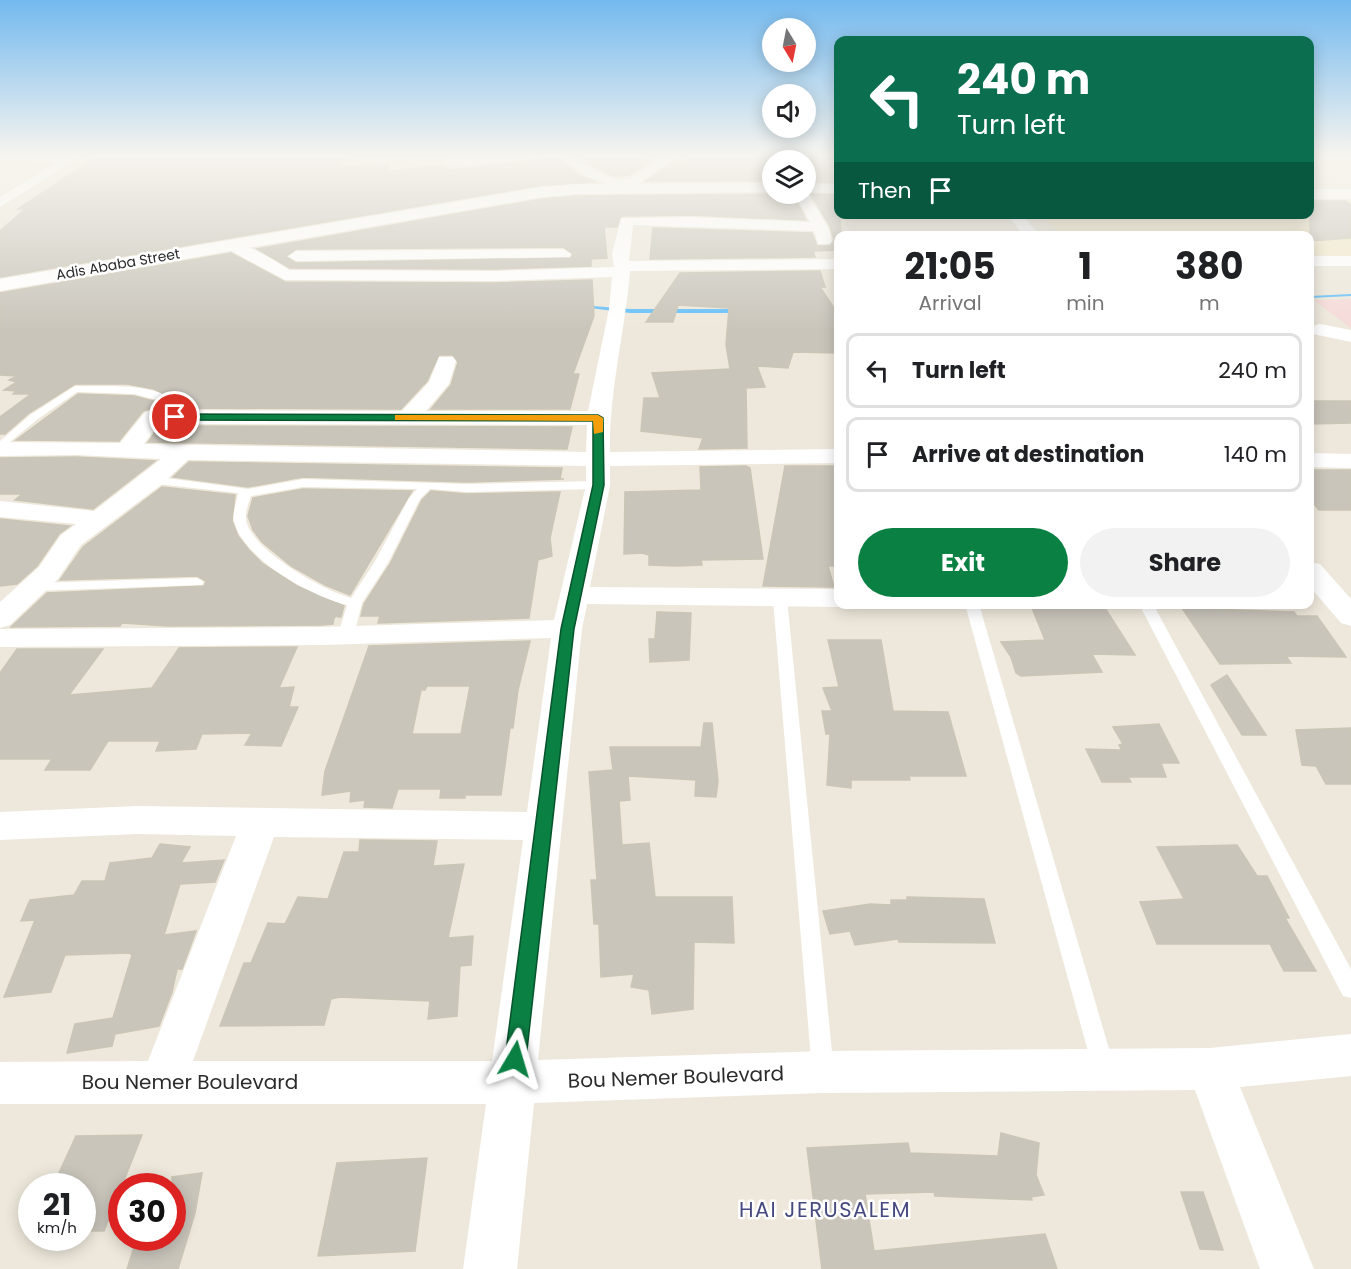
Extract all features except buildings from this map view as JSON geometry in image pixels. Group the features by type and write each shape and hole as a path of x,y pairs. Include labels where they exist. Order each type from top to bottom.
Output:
{"street":[{"name":"Adis Ababa Street","path":"0,285 416,213"},
{"path":"812,213 834,262"},
{"path":"1018,219 1029,231"},
{"path":"490,1269 567,629 576,595 598,472 598,418 618,309 618,262 626,221 691,220 820,227"},
{"path":"228,245 258,257 285,275 426,276 618,262 834,264"},
{"path":"426,276 440,254"},
{"path":"258,257 584,254"},
{"path":"1314,261 1351,261"},
{"path":"1320,330 1351,336"},
{"path":"408,417 439,384 446,361"},
{"path":"127,450 153,417 598,418"},
{"path":"296,454 316,419"},
{"path":"0,448 296,454 598,472 834,456"},
{"path":"12,601 66,551 70,541 152,480 182,453"},
{"path":"1314,460 1351,461"},
{"path":"0,509 98,519"},
{"path":"1314,576 1333,607"},
{"path":"576,595 834,598"},
{"path":"0,638 346,635 567,629"},
{"path":"0,826 137,820 260,821 333,825 544,825"},
{"path":"163,1081 242,877 260,821"},
{"name":"Bou Nemer Boulevard","path":"0,1083 512,1082 823,1072 1210,1069 1351,1055"},
{"path":"1210,1069 1287,1269"}],"lane":[{"path":"0,448 34,417 75,389 134,391 161,396 167,401 153,417"},
{"path":"152,480 242,490 245,493 303,483 467,488 598,472"},
{"path":"346,635 355,603 381,563 416,498 427,485"},
{"path":"245,493 239,518 247,538 272,561 331,597 355,603"},
{"path":"12,601 197,582"},
{"path":"780,599 823,1072"},
{"path":"973,609 1104,1069"},
{"path":"1149,609 1351,990"}],"shaded area":[{"path":"1314,213 1351,213 1351,256 1314,255 1314,231 1056,231 1046,219 1314,219"},
{"path":"1351,299 1351,328 1314,300"}],"waterway":[{"path":"1314,297 1351,295"},
{"path":"582,306 630,311 740,311"}],"slow traffic":[{"path":"398,417 598,418 598,432"}],"district":[{"name":"HAI JERUSALEM","path":"825,1209"}],"route":[{"path":"175,417 598,418 598,485 567,629 515,1059"}]}
